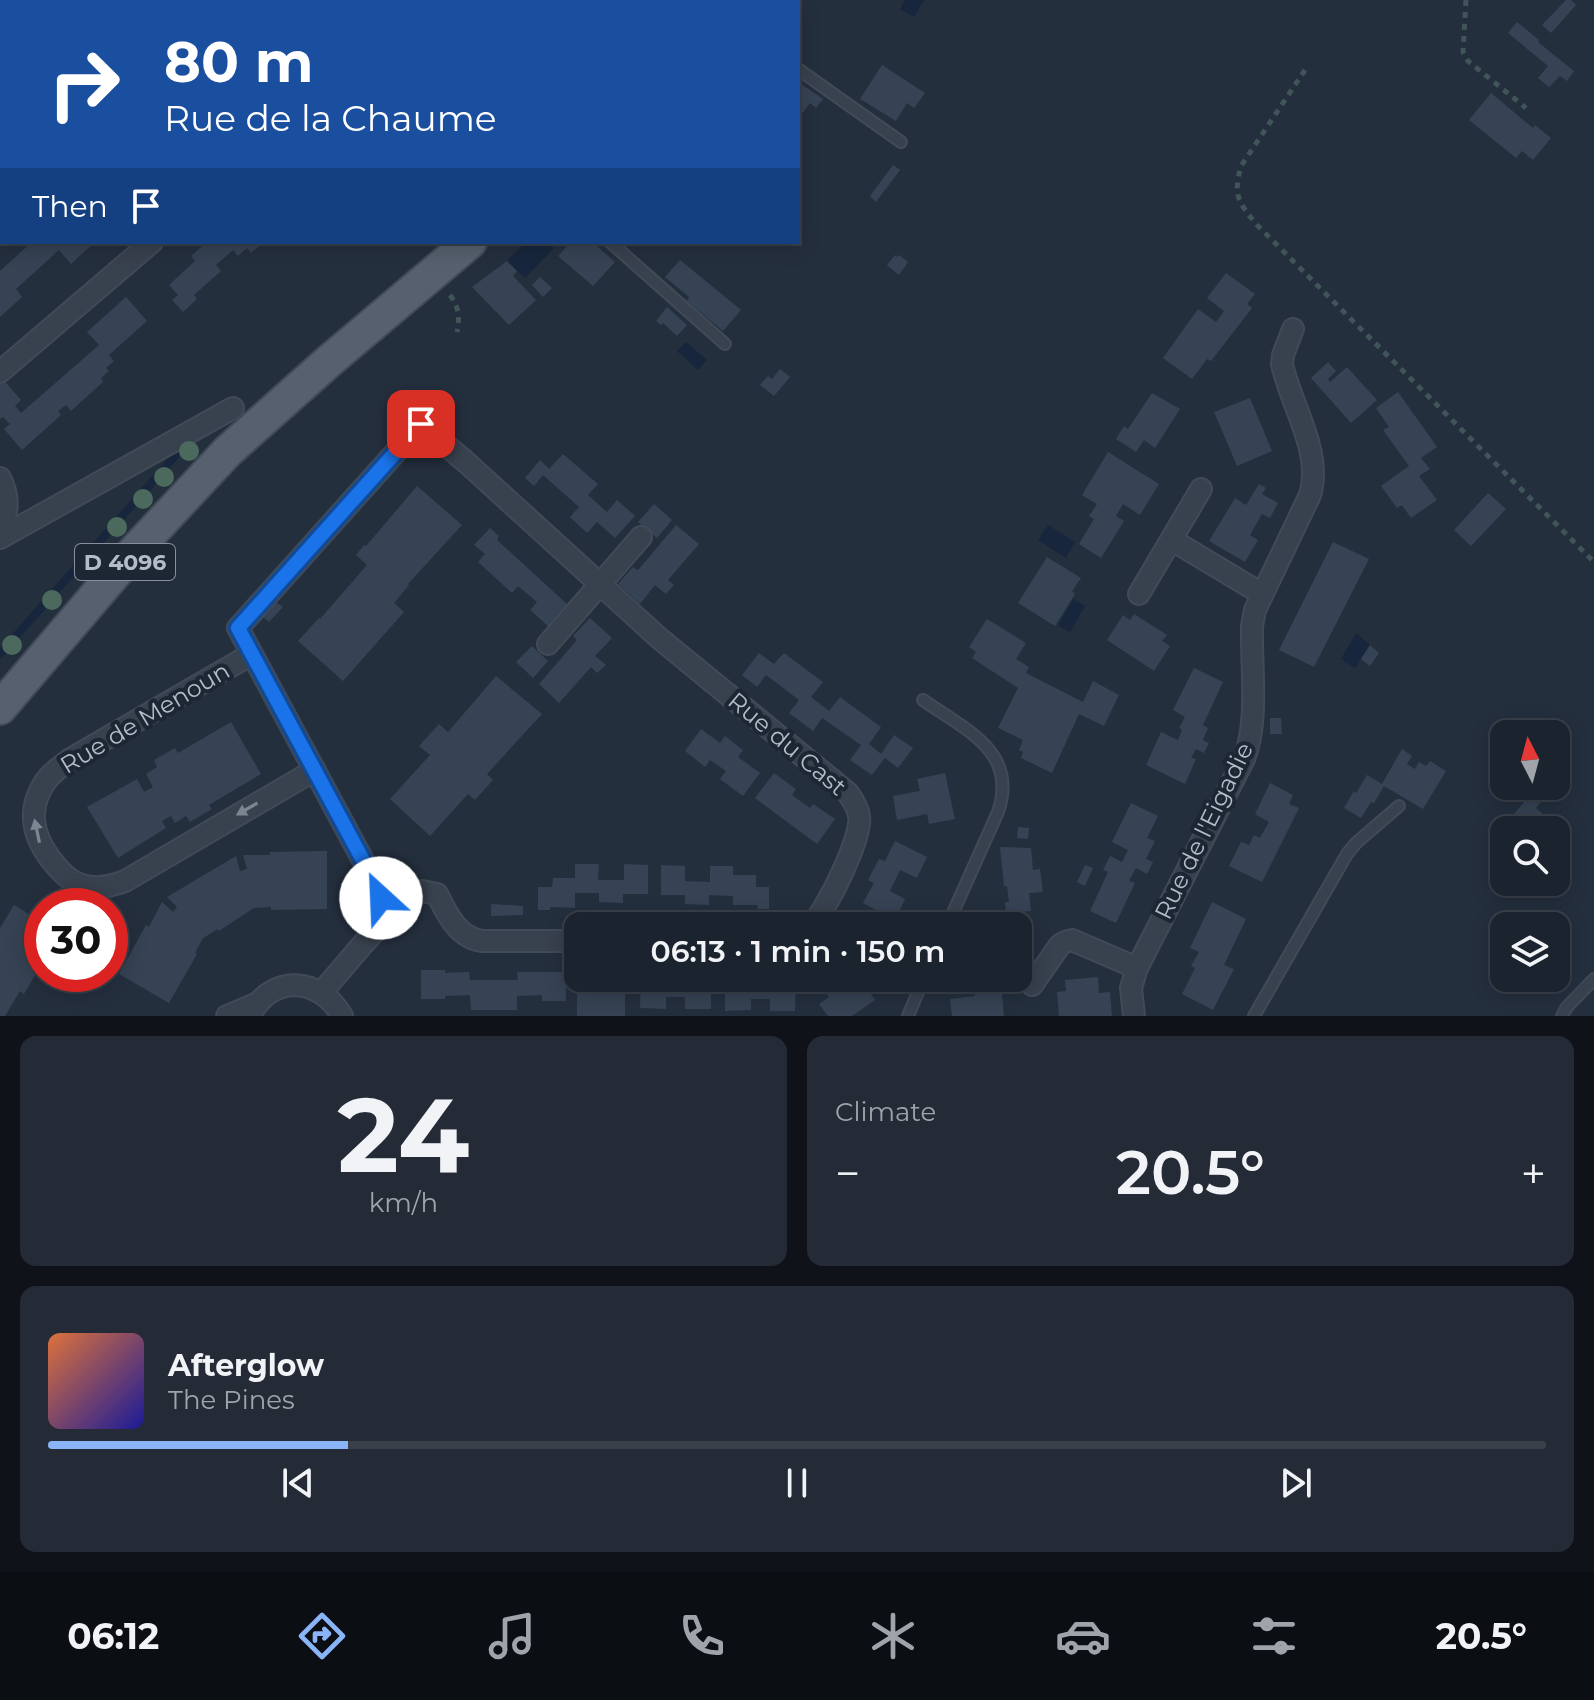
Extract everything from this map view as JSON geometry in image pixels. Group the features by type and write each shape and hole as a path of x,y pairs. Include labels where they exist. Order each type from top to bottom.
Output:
{"main road":[{"name":"D 4096","path":"0,708 128,558 228,451 468,244"}],"street":[{"path":"0,372 150,244"},
{"name":"Rue de l'Eigadie","path":"1134,1016 1131,988 1137,968 1250,744 1252,626 1255,610 1313,485 1312,456 1282,364 1293,329"},
{"path":"0,535 233,408"},
{"name":"Rue du Cast","path":"252,654 238,628 421,424 686,661 848,793 855,803 859,826 822,912"},
{"path":"0,478 8,507 0,535"},
{"path":"1139,594 1201,489"},
{"path":"548,644 641,537"},
{"path":"1172,540 1262,594"},
{"path":"252,654 379,890 381,898 377,929"},
{"name":"Rue de Menoun","path":"252,654 69,760 51,774 41,788 35,809 35,830 40,845 72,881 92,887 116,884 315,770"},
{"path":"322,992 409,895 422,891 437,894 449,917 472,940 564,941"},
{"path":"1032,985 1060,945 1072,940 1137,968"},
{"path":"227,1016 254,1009 268,994 281,987 295,985 322,992 334,1002 342,1016"}],"lane":[{"path":"800,70 901,142"},
{"path":"612,244 725,344"},
{"path":"923,700 984,743 994,755 1002,777 1003,790 998,812 953,912"},
{"path":"1254,1016 1347,854 1399,806"},
{"path":"1562,1016 1594,979"},
{"path":"908,1016 918,992"}],"path":[{"path":"1466,0 1463,52 1468,61 1526,108"},
{"path":"1305,70 1241,166 1236,184 1238,202 1257,225 1594,562"},
{"path":"446,290 458,312 457,332"}],"water":[{"path":"905,0 924,0 914,17 900,9"},
{"path":"524,244 549,244 554,248 525,278 507,261"},
{"path":"686,342 707,360 698,370 677,351"},
{"path":"1048,525 1075,542 1066,558 1038,540"},
{"path":"1073,599 1085,606 1070,632 1058,626"},
{"path":"1356,633 1370,645 1355,668 1341,659"}],"building":[{"path":"1566,0 1576,5 1551,33 1542,25"},
{"path":"1517,22 1574,71 1567,81 1560,76 1549,87 1538,78 1548,66 1508,33"},
{"path":"882,65 925,93 914,108 907,103 896,121 860,99"},
{"path":"800,83 823,99 816,108 810,103 800,116"},
{"path":"1491,93 1533,128 1535,125 1551,138 1533,160 1522,151 1516,158 1469,120"},
{"path":"893,165 900,170 876,202 870,196"},
{"path":"30,244 93,244 71,264 59,250 16,289 22,297 0,317 0,271"},
{"path":"205,244 262,244 251,253 247,248 238,256 233,250 216,265 221,271 194,295 197,299 183,312 172,300 178,295 169,285 195,261 191,256"},
{"path":"569,244 594,244 615,262 593,286 558,256"},
{"path":"895,255 908,262 899,275 887,265"},
{"path":"680,260 741,310 723,331 687,301 689,297 665,277"},
{"path":"507,261 517,271 513,276 536,300 509,325 472,287"},
{"path":"1226,273 1255,294 1247,304 1252,308 1211,361 1207,359 1192,379 1163,358 1198,309 1216,322 1224,311 1207,298"},
{"path":"540,277 552,288 543,297 532,285"},
{"path":"126,297 147,321 109,355 114,361 106,368 109,371 101,378 103,382 71,411 66,405 58,411 61,415 22,450 4,429 10,424 3,417 0,419 0,376 21,400 15,406 21,413 99,345 87,332"},
{"path":"667,307 687,325 677,336 663,323 661,325 656,321"},
{"path":"1328,362 1336,371 1328,379 1330,382 1347,367 1377,400 1351,423 1311,378"},
{"path":"780,369 790,377 774,396 760,385 768,376 772,379"},
{"path":"1398,392 1437,447 1421,458 1430,469 1419,476 1437,500 1411,518 1402,505 1397,508 1381,486 1409,466 1383,430 1389,427 1376,408"},
{"path":"1152,393 1180,409 1155,448 1144,440 1136,452 1116,439 1124,426 1128,429"},
{"path":"1250,398 1272,451 1237,466 1214,412"},
{"path":"1108,452 1159,484 1140,515 1123,504 1116,516 1124,521 1101,558 1079,544 1094,519 1089,516 1097,504 1082,495"},
{"path":"563,454 598,484 588,495 607,512 617,500 635,516 615,538 597,522 587,533 570,517 579,507 543,475 534,486 525,478 540,460 549,469"},
{"path":"1259,484 1266,488 1262,494 1278,503 1270,518 1262,514 1250,535 1258,540 1245,562 1209,541 1235,498 1246,505"},
{"path":"417,486 462,525 408,584 394,603 404,612 343,681 298,641 367,565 356,555"},
{"path":"1488,493 1506,509 1471,546 1454,530"},
{"path":"654,504 672,520 657,538 638,522"},
{"path":"676,525 699,544 668,580 674,585 666,594 655,585 640,604 618,584 633,567 639,569"},
{"path":"490,528 499,536 497,540 567,604 548,626 530,610 537,602 518,586 512,593 478,562 485,554 474,545"},
{"path":"1333,542 1369,559 1314,667 1279,650"},
{"path":"1047,557 1081,578 1055,626 1018,603"},
{"path":"276,602 283,607 269,622 263,617"},
{"path":"1134,614 1167,635 1162,641 1170,646 1154,671 1107,640 1123,615 1130,620"},
{"path":"590,618 612,638 595,656 606,665 597,673 591,667 559,703 539,684 577,640 573,636"},
{"path":"987,619 1026,643 1016,659 1029,667 1026,673 1083,702 1093,681 1119,695 1104,726 1079,714 1052,773 1021,758 1023,752 1019,750 1023,740 998,728 1018,688 972,658 976,652 969,647"},
{"path":"1370,645 1379,653 1370,666 1361,659"},
{"path":"532,646 548,661 533,678 516,662"},
{"path":"759,653 774,664 784,653 823,682 811,697 829,711 840,697 881,727 869,744 881,754 894,735 913,748 898,768 885,758 872,775 850,760 861,745 822,718 813,731 789,713 799,700 766,675 757,687 742,675"},
{"path":"1194,668 1223,682 1203,725 1208,728 1203,740 1209,743 1204,753 1196,749 1191,758 1196,759 1185,784 1146,765 1161,732 1178,740 1182,730 1179,728 1185,717 1173,710"},
{"path":"496,676 542,714 487,774 493,780 475,800 468,794 430,836 390,799 430,755 419,746 439,724 448,732"},
{"path":"1270,718 1281,718 1282,734 1270,734"},
{"path":"231,722 261,774 209,805 212,809 190,822 186,816 175,823 171,816 162,821 166,828 118,858 87,807 137,779 144,792 153,787 146,774 157,767 154,760 175,748 178,753"},
{"path":"701,729 720,743 725,736 743,750 738,757 760,773 743,796 720,779 726,771 710,760 705,767 685,751"},
{"path":"1402,749 1412,756 1407,764 1415,769 1419,762 1426,766 1430,761 1446,771 1423,809 1384,786 1361,818 1344,808 1367,775 1382,784"},
{"path":"774,773 796,789 792,795 810,808 813,804 835,819 817,844 755,798"},
{"path":"945,773 955,819 929,824 927,814 897,820 893,796 920,791 917,779"},
{"path":"1270,783 1293,795 1289,804 1299,808 1262,882 1229,866 1241,842 1249,845 1254,835 1260,838 1269,822 1255,814"},
{"path":"1526,800 1541,800 1536,808 1546,816 1512,816"},
{"path":"1131,803 1158,816 1147,838 1155,841 1146,859 1153,862 1147,874 1136,868 1129,881 1135,883 1116,923 1090,911 1108,872 1103,870 1110,856 1122,862 1128,850 1112,842"},
{"path":"1018,827 1029,828 1028,839 1017,838"},
{"path":"895,841 927,857 917,878 900,870 890,891 905,899 899,912 880,912 863,903 874,883 868,880 879,859 885,861"},
{"path":"1000,847 1031,848 1033,870 1040,869 1043,892 1029,893 1031,911 1006,912 1005,902 1009,902 1007,886 1004,886"},
{"path":"327,851 327,909 254,908 218,929 203,938 169,1003 128,979 128,958 146,925 149,927 162,902 173,912 177,907 167,897 236,856 240,871 247,869 243,855 270,855 270,852"},
{"path":"575,864 599,864 598,880 624,880 624,864 648,865 648,894 623,894 623,903 599,902 599,893 575,893 575,908 538,910 538,887 552,887 553,878 575,878"},
{"path":"661,865 685,866 685,881 710,882 710,866 733,866 733,875 756,875 756,887 769,887 769,909 757,909 758,905 733,905 733,896 709,895 709,905 685,904 685,895 661,895"},
{"path":"1085,865 1093,868 1085,886 1077,882"},
{"path":"1212,902 1246,919 1224,965 1234,969 1213,1010 1182,994 1199,952 1190,948"},
{"path":"491,904 523,906 523,915 491,916"},
{"path":"14,905 24,911 25,992 24,994 20,991 5,1016 0,1016 0,928"},
{"path":"421,970 469,972 470,980 518,980 517,972 564,972 566,1001 542,1001 542,995 517,996 517,1010 471,1010 470,995 421,999"},
{"path":"1098,977 1099,993 1110,992 1112,1016 1059,1016 1057,992 1066,991 1065,980"},
{"path":"577,992 625,992 625,1016 577,1016"},
{"path":"641,992 711,992 711,1009 685,1009 685,997 666,997 666,1009 640,1008"},
{"path":"725,992 796,992 795,1011 770,1011 770,999 751,999 751,1010 725,1011"},
{"path":"826,992 869,992 875,1000 852,1016 828,1016 819,1004 829,997"},
{"path":"975,992 1010,992 1002,993 1004,1016 952,1016 950,999 975,996"}],"waterway":[{"path":"0,654 176,455"}],"route":[{"path":"381,898 238,628 421,424"}]}
